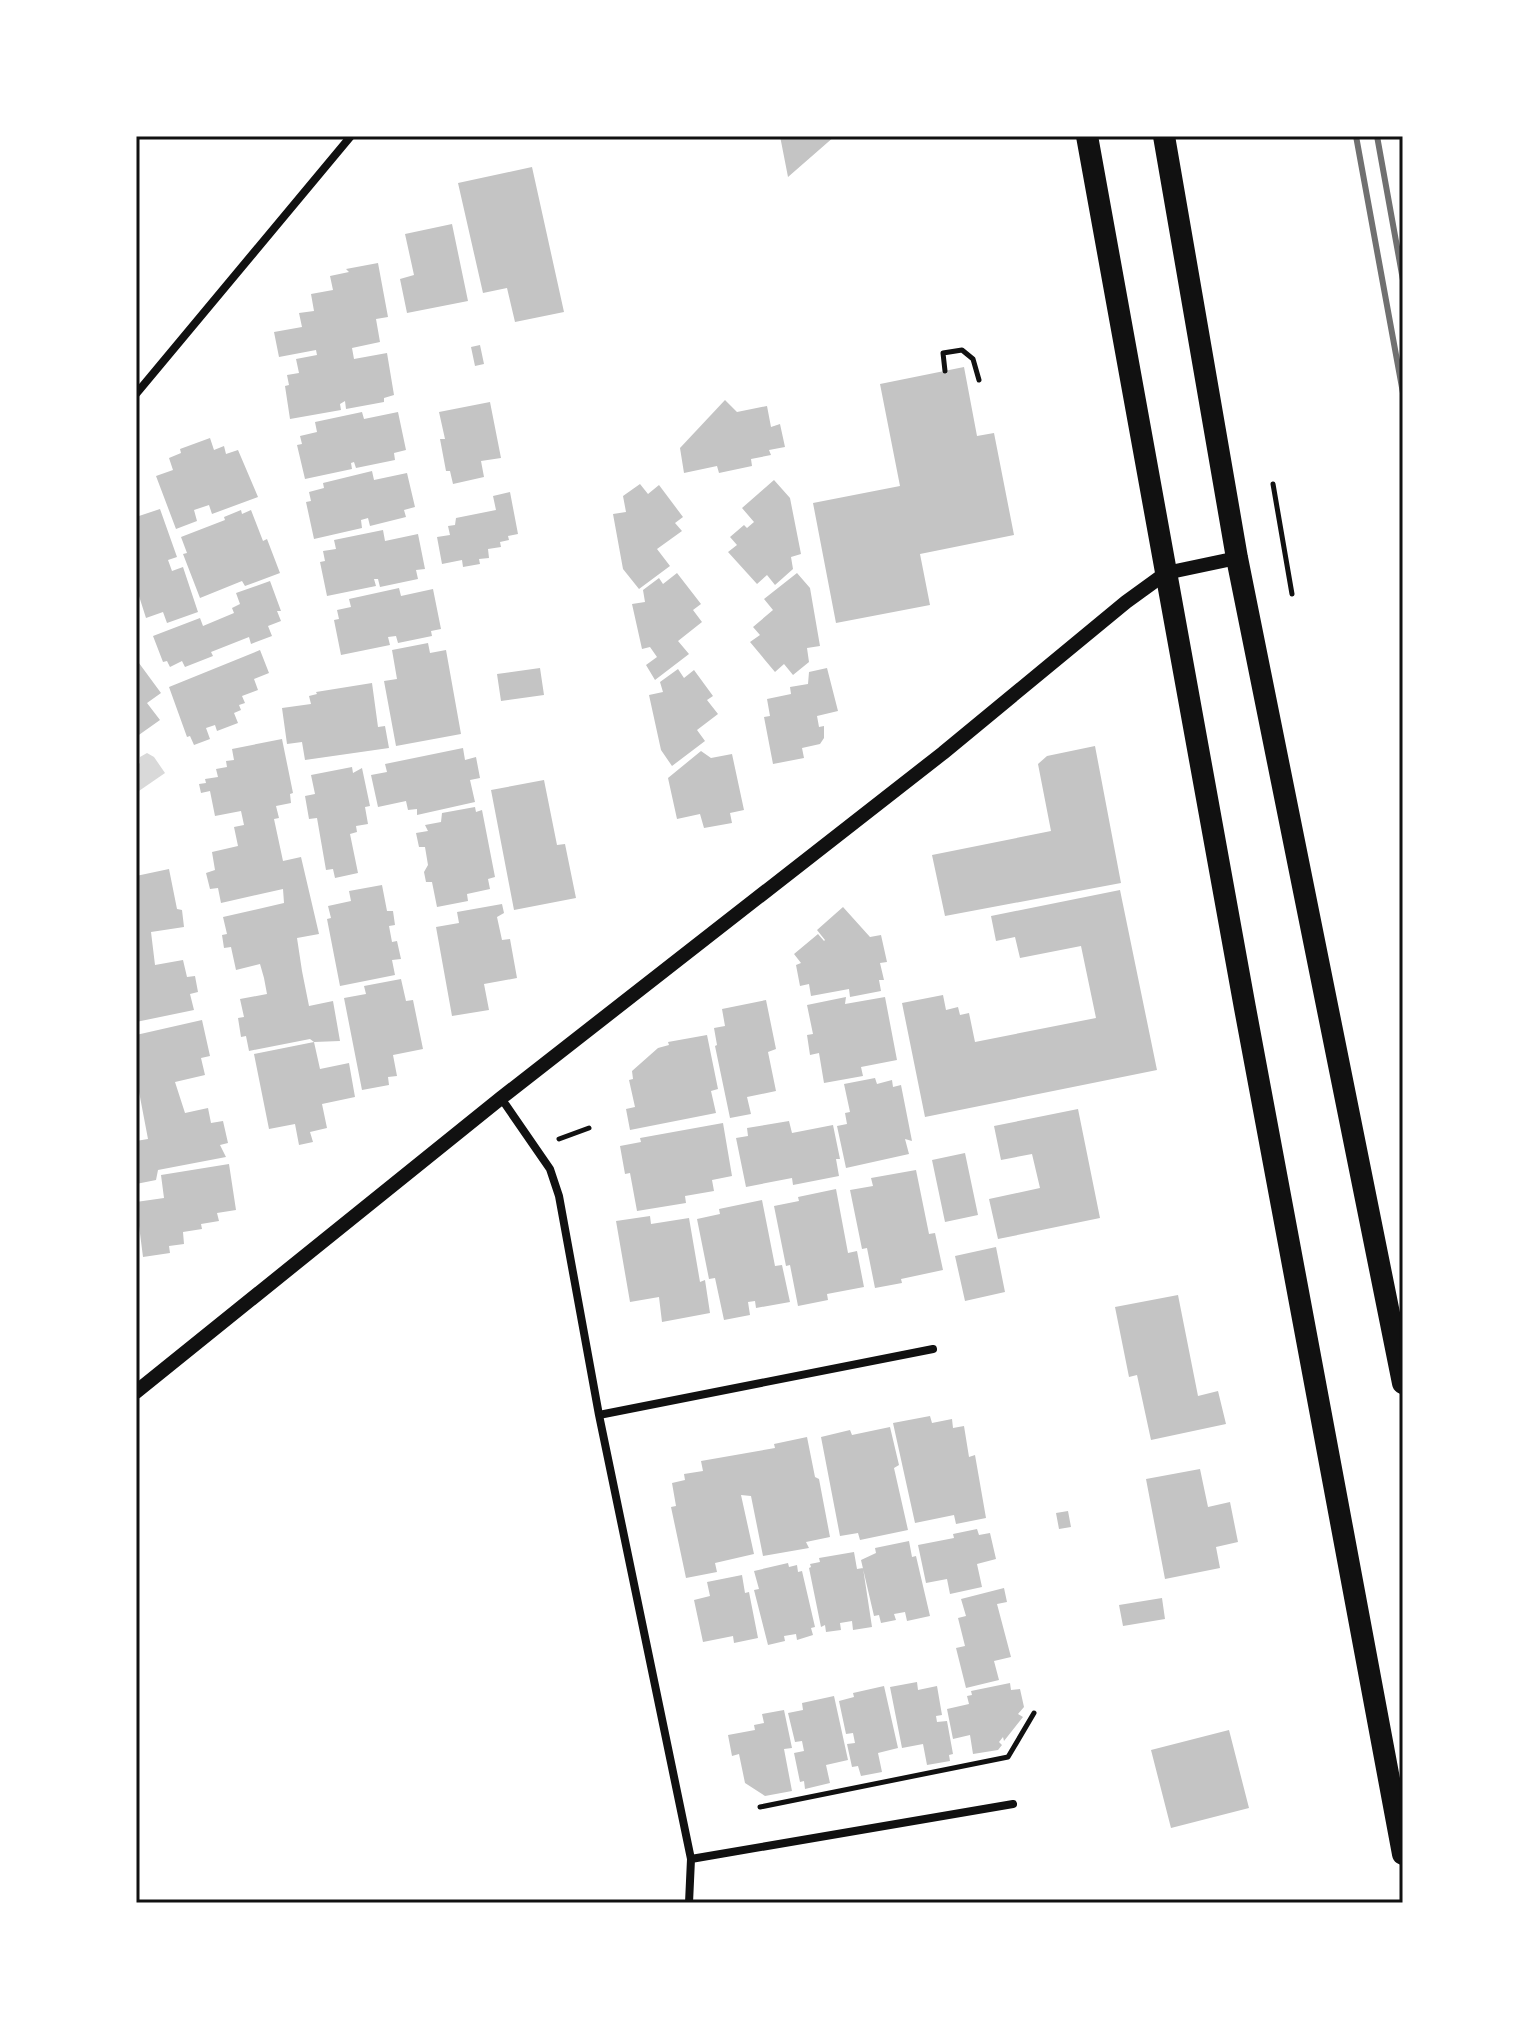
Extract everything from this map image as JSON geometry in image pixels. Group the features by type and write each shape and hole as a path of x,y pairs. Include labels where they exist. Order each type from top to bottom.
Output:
{"highway":[{"path":"1087,136 1403,1854"},
{"path":"1164,136 1237,558 1403,1383"}],"street":[{"path":"136,394 351,136"},
{"path":"136,1392 501,1098 932,761 1126,602 1166,573 1237,558"},
{"path":"501,1098 538,1149 555,1183 572,1257 599,1415 691,1859 689,1903"},
{"path":"599,1415 933,1349"},
{"path":"691,1859 1013,1804"}],"path":[{"path":"945,371 943,353 962,350 973,359 979,380"},
{"path":"1273,484 1292,594"},
{"path":"557,1140 589,1128"},
{"path":"760,1807 1008,1757 1034,1713"}],"shaded area":[{"path":"147,753 154,757 165,773 136,793 136,766 140,763 140,757"}],"building":[{"path":"780,136 835,136 788,177"},
{"path":"532,167 564,312 515,322 507,288 483,293 458,183"},
{"path":"452,224 468,301 407,313 400,279 414,275 405,234"},
{"path":"378,263 388,317 376,319 380,342 352,348 354,359 387,353 394,395 384,398 384,402 346,409 345,401 340,404 341,410 290,419 285,386 289,385 287,375 299,373 296,359 317,355 316,350 279,357 274,332 302,327 299,313 314,311 311,294 333,290 330,276 349,272 346,269"},
{"path":"480,345 484,364 475,366 471,347"},
{"path":"964,367 977,436 994,433 1014,535 920,554 930,605 836,623 813,503 900,486 880,384"},
{"path":"725,400 737,412 767,406 771,427 780,424 785,447 769,450 771,455 751,459 752,466 719,473 717,466 684,473 680,448"},
{"path":"490,402 501,458 481,461 484,477 453,484 450,471 446,471 440,439 445,439 439,412"},
{"path":"362,412 364,419 398,412 406,450 394,453 395,460 356,468 354,462 351,463 352,469 305,479 297,445 302,444 300,436 317,432 315,422"},
{"path":"210,438 214,450 224,446 226,454 238,450 258,497 212,514 209,505 194,510 197,521 176,529 156,476 173,470 169,458 181,453 180,449"},
{"path":"372,471 374,480 407,473 415,507 404,510 406,517 370,526 368,518 361,520 362,528 314,539 306,502 311,501 309,492 324,488 323,483"},
{"path":"774,480 790,498 801,554 791,557 793,569 775,585 767,575 757,584 728,552 737,545 730,537 744,525 747,528 754,522 742,508"},
{"path":"640,484 648,494 659,485 683,517 675,523 682,531 657,549 670,566 639,589 623,569 613,514 626,512 623,496"},
{"path":"510,492 518,534 500,542 501,547 488,549 489,558 479,559 480,564 463,567 462,560 442,564 437,537 450,535 448,526 455,525 456,518 496,510 493,496"},
{"path":"160,509 177,557 168,560 172,571 183,567 198,612 167,623 163,612 146,618 139,596 136,597 136,517"},
{"path":"241,510 242,514 251,510 263,541 267,539 280,573 245,586 242,581 200,598 183,554 187,553 181,537 225,520 224,517"},
{"path":"383,530 385,541 418,534 425,569 416,570 418,579 380,587 378,579 374,579 376,586 327,596 320,562 325,561 323,551 336,549 334,540"},
{"path":"677,573 701,604 693,610 702,622 678,641 689,654 655,680 646,665 657,657 650,647 642,649 632,604 645,602 643,590 659,578 663,584"},
{"path":"797,573 810,588 820,646 807,648 809,662 793,675 784,664 775,672 750,642 760,635 753,627 773,610 764,599"},
{"path":"270,581 281,611 277,611 281,621 268,626 272,636 251,644 249,637 211,652 213,656 185,667 182,661 170,667 167,661 163,662 153,636 200,618 203,626 234,613 232,608 240,604 236,593"},
{"path":"399,588 401,596 433,589 441,629 431,631 432,636 398,643 396,636 388,637 390,645 341,655 334,620 339,619 337,610 351,607 349,599"},
{"path":"428,643 430,653 446,650 461,734 396,746 384,681 397,679 392,650"},
{"path":"260,650 269,673 254,679 258,690 242,696 245,703 239,705 241,710 234,713 238,723 217,731 215,725 206,728 210,739 194,745 190,736 187,737 169,687"},
{"path":"136,659 161,693 147,703 160,720 136,737"},
{"path":"540,668 544,695 501,701 497,674"},
{"path":"827,668 838,711 817,716 819,727 824,726 824,738 820,744 802,748 804,758 773,764 764,717 770,716 767,699 791,694 790,687 808,684 809,672"},
{"path":"678,669 684,678 694,670 713,696 707,700 718,714 697,730 705,741 672,766 661,750 649,695 663,692 660,682"},
{"path":"372,683 378,727 385,726 389,748 305,760 302,742 287,744 282,708 311,704 309,696 316,692"},
{"path":"282,739 293,793 290,794 291,803 276,806 279,818 274,819 283,861 301,857 319,934 297,938 302,971 309,1006 333,1001 340,1041 314,1042 310,1039 249,1051 246,1036 241,1037 238,1018 244,1017 240,999 267,994 264,978 260,964 236,970 231,947 224,948 222,935 227,934 223,917 284,903 283,889 221,903 218,888 210,889 206,873 215,870 212,852 238,846 234,827 244,825 241,811 215,816 210,791 201,793 199,784 206,783 205,779 218,777 216,769 227,767 226,761 234,760 232,749"},
{"path":"1095,746 1121,883 945,916 932,855 1051,831 1038,764 1047,756"},
{"path":"463,748 465,760 476,757 480,778 470,780 475,802 417,815 417,809 408,810 406,801 378,807 371,775 387,772 385,764"},
{"path":"701,751 711,758 732,754 744,810 730,813 732,823 704,828 700,814 677,819 668,778"},
{"path":"352,767 353,773 362,768 370,806 365,807 368,824 356,826 357,832 350,834 358,873 335,878 333,869 326,870 317,818 309,819 305,796 315,794 311,775"},
{"path":"544,780 557,845 565,844 576,898 514,910 491,790"},
{"path":"475,807 476,812 482,810 495,877 488,879 490,889 467,894 468,901 437,907 432,882 426,882 424,872 428,865 425,847 419,847 416,833 428,831 425,825 441,822 442,813"},
{"path":"169,869 184,927 151,932 155,965 183,960 187,977 195,976 198,992 190,994 194,1010 136,1022 136,876"},
{"path":"382,885 387,911 393,911 395,925 389,926 392,942 397,941 401,959 392,960 395,975 340,986 327,919 331,918 328,906 351,901 349,891"},
{"path":"1120,890 1157,1070 925,1117 902,1003 943,995 946,1010 958,1007 960,1015 969,1013 975,1042 1096,1018 1081,946 1020,958 1015,937 996,941 991,916"},
{"path":"502,904 504,913 497,917 502,940 510,939 517,978 484,984 489,1010 452,1016 436,927 459,923 457,912"},
{"path":"843,907 870,937 881,935 887,962 880,963 884,980 879,980 881,991 850,997 849,989 811,996 809,984 800,986 796,965 801,963 794,954 818,934 824,941 817,930"},
{"path":"401,979 406,1001 413,1000 423,1049 393,1055 397,1076 388,1077 389,1085 362,1090 344,998 366,994 364,986"},
{"path":"846,997 845,1004 885,997 897,1060 861,1067 863,1076 824,1083 819,1053 810,1055 807,1035 813,1034 807,1005"},
{"path":"766,1000 776,1049 768,1052 776,1091 747,1097 751,1114 730,1118 714,1028 725,1026 722,1009"},
{"path":"202,1020 210,1056 201,1058 205,1075 175,1082 185,1113 208,1108 211,1123 223,1121 228,1143 220,1145 226,1157 158,1170 156,1180 136,1184 136,1141 148,1139 136,1076 136,1035"},
{"path":"707,1035 718,1089 711,1091 716,1113 630,1130 626,1109 635,1107 629,1080 633,1079 632,1071 658,1048 669,1045 668,1042"},
{"path":"314,1042 320,1069 349,1063 355,1097 322,1104 327,1128 310,1132 313,1142 299,1145 295,1124 269,1129 254,1054"},
{"path":"875,1078 877,1084 892,1080 893,1087 901,1085 912,1141 905,1139 909,1154 846,1168 837,1126 847,1124 845,1113 850,1112 844,1084"},
{"path":"1078,1109 1100,1218 998,1239 989,1199 1040,1188 1032,1154 1001,1160 994,1126"},
{"path":"789,1121 792,1133 833,1125 840,1159 836,1159 839,1176 793,1185 792,1178 746,1187 736,1138 748,1136 747,1128"},
{"path":"723,1123 732,1176 712,1180 714,1191 685,1196 686,1203 637,1211 630,1173 625,1174 620,1146 641,1142 640,1138"},
{"path":"965,1153 978,1215 945,1222 932,1160"},
{"path":"229,1164 236,1210 217,1213 219,1221 201,1224 202,1229 183,1232 184,1244 169,1246 170,1253 143,1257 136,1202 164,1198 161,1175"},
{"path":"916,1170 929,1234 935,1233 943,1270 875,1288 867,1248 862,1249 850,1190 873,1186 871,1178"},
{"path":"836,1189 848,1253 857,1251 864,1287 827,1294 828,1300 798,1306 774,1206"},
{"path":"762,1200 775,1266 782,1265 790,1302 756,1308 755,1301 748,1302 750,1315 724,1320 715,1278 709,1279 697,1219 720,1214 719,1209"},
{"path":"650,1216 651,1224 689,1218 700,1282 705,1280 710,1313 662,1322 659,1297 630,1302 616,1221"},
{"path":"996,1247 1005,1292 965,1301 955,1256"},
{"path":"1178,1295 1198,1396 1218,1391 1226,1424 1151,1440 1137,1375 1129,1377 1115,1307"},
{"path":"930,1416 932,1423 952,1419 953,1428 964,1426 969,1457 975,1455 986,1518 956,1524 954,1515 915,1523 893,1423"},
{"path":"890,1427 899,1465 894,1468 908,1530 860,1540 858,1533 840,1536 821,1437 850,1430 852,1435"},
{"path":"807,1437 830,1537 806,1542 809,1548 763,1556 751,1496 741,1495 754,1554 715,1563 717,1572 686,1578 671,1507 676,1506 672,1483 685,1480 684,1474 703,1471 701,1461 775,1448 774,1444"},
{"path":"1200,1469 1208,1507 1230,1502 1238,1542 1216,1547 1220,1568 1165,1579 1146,1479"},
{"path":"1068,1511 1071,1527 1059,1529 1056,1513"},
{"path":"977,1529 979,1535 990,1533 996,1559 977,1564 982,1587 950,1594 947,1579 926,1583 918,1545 954,1538 953,1534"},
{"path":"909,1541 912,1557 916,1556 930,1616 907,1621 905,1612 894,1614 896,1620 881,1623 879,1615 874,1616 861,1560 876,1553 875,1548"},
{"path":"854,1552 857,1569 863,1568 872,1627 853,1630 852,1621 840,1623 841,1630 826,1632 825,1625 821,1627 810,1564 820,1562 819,1558"},
{"path":"788,1563 789,1567 797,1565 798,1572 802,1571 815,1627 811,1628 813,1635 797,1640 796,1634 784,1636 785,1641 768,1645 754,1590 759,1589 754,1571"},
{"path":"742,1575 745,1593 749,1592 758,1638 734,1643 733,1636 703,1642 694,1600 710,1596 707,1582"},
{"path":"1004,1588 1007,1602 997,1604 1011,1657 994,1661 999,1680 966,1688 956,1648 965,1646 958,1618 966,1616 961,1599"},
{"path":"1162,1598 1165,1619 1123,1626 1119,1605"},
{"path":"917,1682 918,1690 937,1686 942,1715 936,1716 937,1722 947,1721 953,1754 949,1755 950,1761 927,1765 923,1744 902,1748 890,1687"},
{"path":"1010,1683 1011,1690 1020,1689 1024,1707 1018,1714 1023,1717 1004,1741 1003,1737 999,1742 1002,1745 998,1750 973,1754 970,1735 953,1739 947,1709 969,1704 967,1696 972,1695 971,1691"},
{"path":"884,1686 898,1748 878,1753 882,1772 861,1776 858,1766 852,1767 847,1744 855,1743 853,1733 846,1734 839,1701 854,1697 853,1693"},
{"path":"834,1696 848,1760 826,1765 830,1783 805,1789 804,1781 800,1782 794,1753 804,1751 802,1741 795,1742 788,1713 803,1710 802,1703"},
{"path":"784,1710 792,1748 784,1749 792,1791 765,1796 745,1783 739,1754 732,1756 728,1735 755,1730 754,1725 764,1723 762,1714"},
{"path":"1229,1730 1249,1808 1171,1828 1151,1750"}],"railway":[{"path":"1356,136 1403,393"},
{"path":"1377,136 1403,280"}]}
